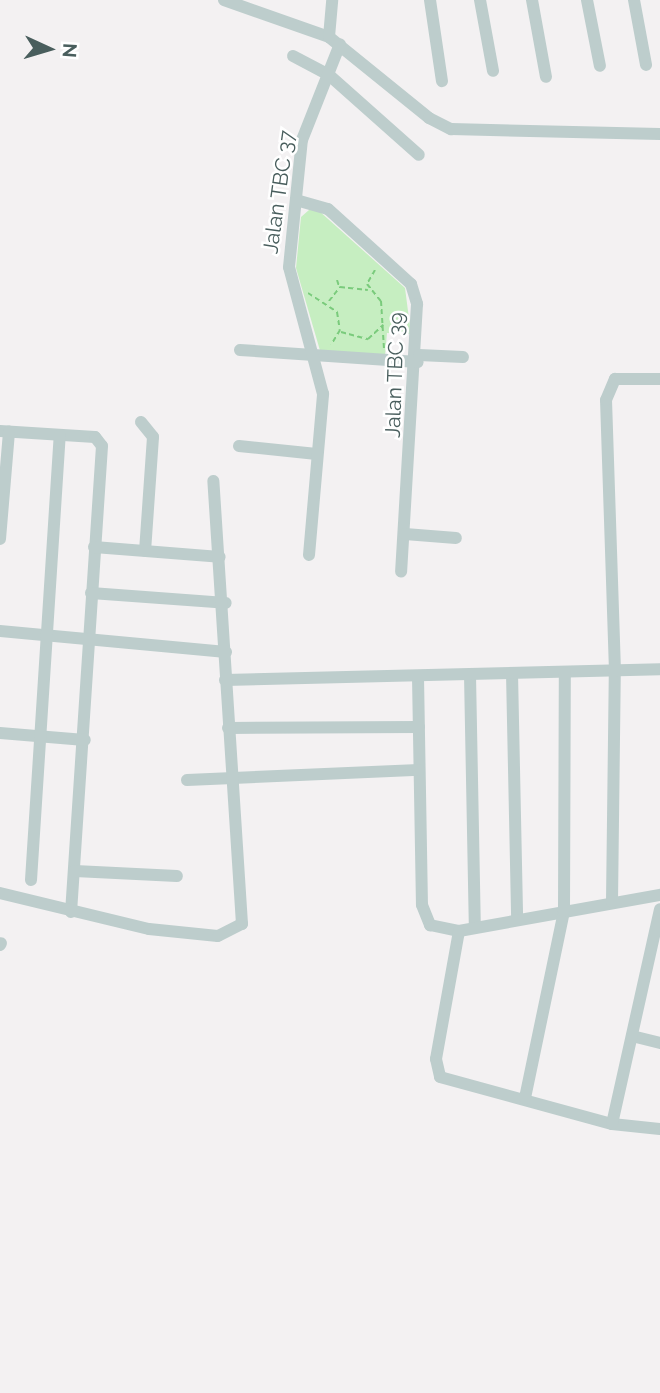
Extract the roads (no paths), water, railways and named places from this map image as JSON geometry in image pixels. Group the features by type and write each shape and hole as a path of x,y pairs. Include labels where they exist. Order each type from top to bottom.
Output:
{"street":[{"path":"224,0 334,41 429,118 452,129 660,134"},
{"name":"Jalan TBC 37","path":"309,555 323,394 289,267 302,139 329,75 334,41 332,0"},
{"path":"430,0 442,81"},
{"path":"480,0 493,71"},
{"path":"532,0 546,77"},
{"path":"587,0 600,66"},
{"path":"634,0 646,65"},
{"path":"293,56 329,75 419,155"},
{"name":"Jalan TBC 39","path":"296,200 328,209 411,284 418,359 401,572"},
{"path":"240,350 328,359 383,361 463,357"},
{"path":"612,902 615,671 606,400 615,379 660,379"},
{"path":"141,422 153,437 145,551"},
{"path":"0,539 4,431 100,440 85,740 71,912"},
{"path":"32,880 60,435"},
{"path":"239,446 317,454"},
{"path":"0,893 149,929 218,936 237,930 245,904 228,728 225,680 226,603 213,481"},
{"path":"405,534 456,538"},
{"path":"94,547 220,557"},
{"path":"91,593 226,603"},
{"path":"0,631 226,652"},
{"path":"225,680 470,676 660,669"},
{"path":"512,673 517,917"},
{"path":"524,1098 564,911 565,673"},
{"path":"470,676 475,928"},
{"path":"418,677 425,917 439,930 459,932 517,917 660,895"},
{"path":"228,728 419,727"},
{"path":"0,733 85,740"},
{"path":"187,780 234,774 419,770"},
{"path":"75,871 177,876"},
{"path":"612,1124 655,953 660,909"},
{"path":"459,932 436,1069 458,1085 524,1098 612,1124 660,1129"},
{"path":"632,1036 660,1043"}]}
